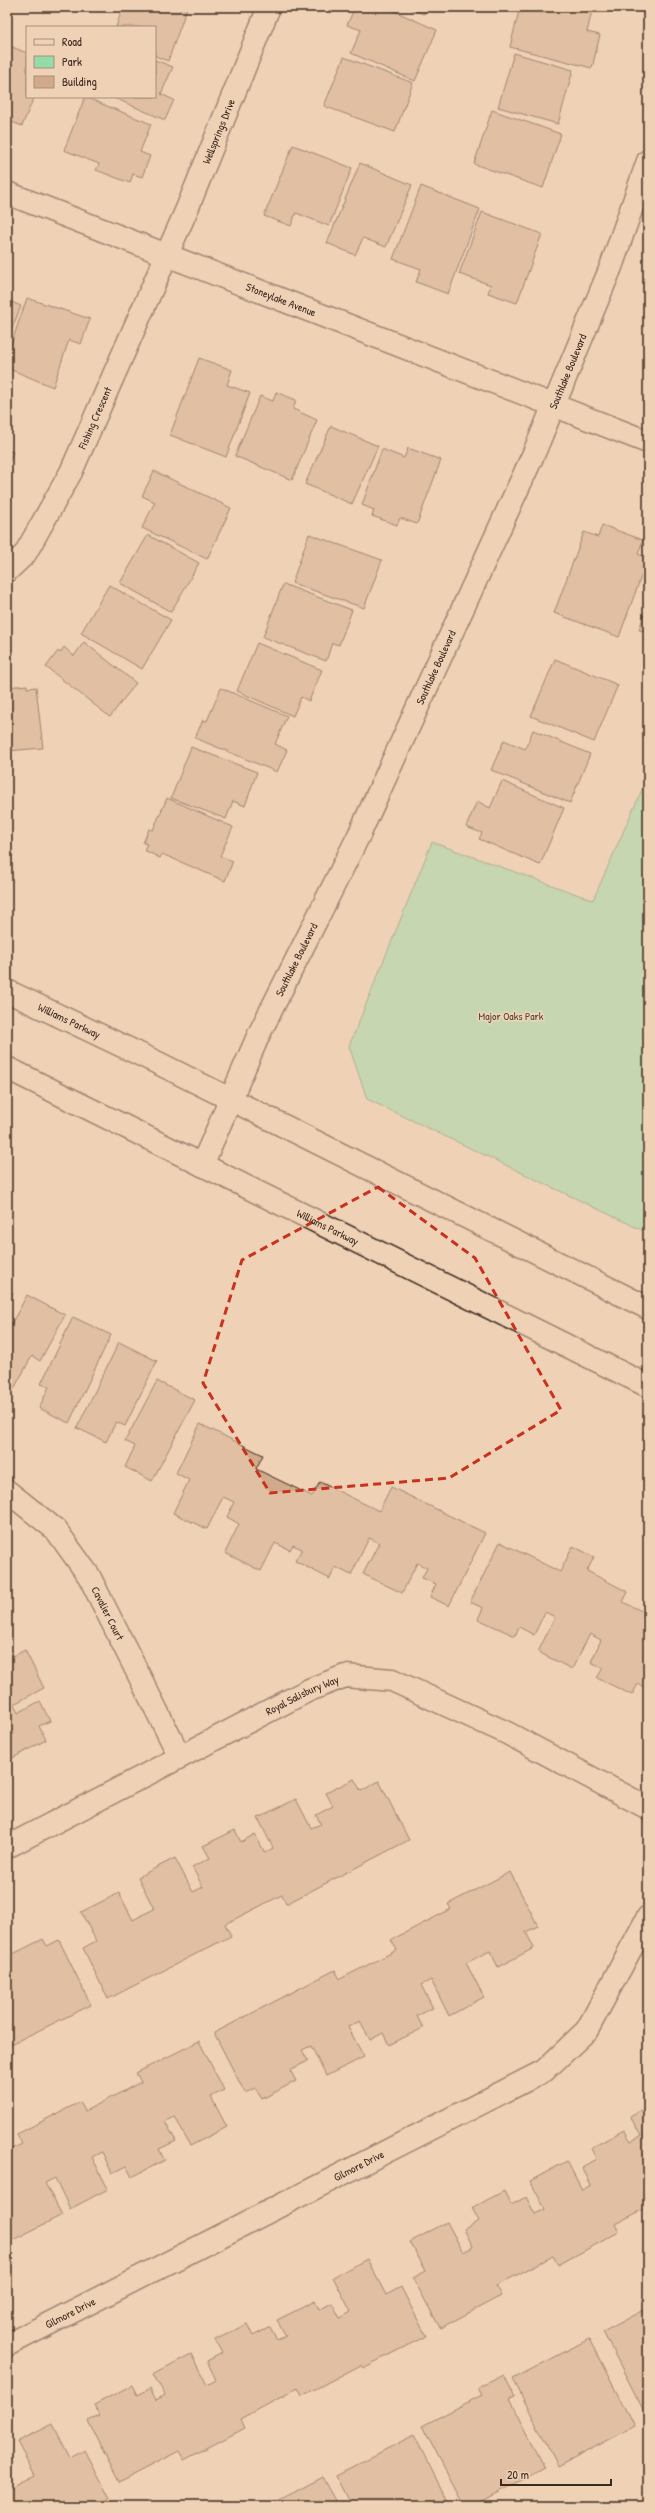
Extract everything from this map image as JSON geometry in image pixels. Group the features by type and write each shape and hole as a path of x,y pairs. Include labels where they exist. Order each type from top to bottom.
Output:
{"street":[{"name":"Wellsprings Drive","path":"166,254 269,7"},
{"name":"Southlake Boulevard","path":"202,1165 259,1034 359,835 554,406 611,267 648,161"},
{"name":"Stoneylake Avenue","path":"7,194 166,254 648,442"},
{"name":"Fishing Crescent","path":"7,572 25,554 71,472 166,254"},
{"name":"Williams Parkway","path":"7,991 231,1100 648,1308"},
{"name":"Williams Parkway","path":"7,1068 648,1386"},
{"name":"Cavalier Court","path":"7,1491 56,1530 89,1576 180,1757"},
{"name":"Royal Salisbury Way","path":"7,1847 309,1690 345,1676 392,1680 507,1733 648,1808"},
{"name":"Gilmore Drive","path":"7,2345 544,2071 587,2030 648,1917"}],"highlighted area":[{"path":"378,1187 475,1258 561,1410 449,1478 270,1493 203,1383 242,1260"}],"green space":[{"name":"Major Oaks Park","path":"648,776 648,1233 367,1099 349,1046 432,842 593,900"}],"building":[{"path":"123,7 187,8 168,61 156,56 156,26 116,26"},
{"path":"355,7 385,7 437,30 415,81 351,53 361,30 347,25"},
{"path":"405,7 427,7 424,14"},
{"path":"520,7 576,7 592,11 587,32 600,35 592,68 510,47"},
{"path":"7,45 26,53 26,98 34,98 22,126 7,120"},
{"path":"514,53 573,70 558,124 498,107"},
{"path":"344,57 413,83 395,132 324,106"},
{"path":"156,60 173,67 161,94 174,100 165,120 114,98 156,98"},
{"path":"85,98 151,124 140,152 150,156 142,177 133,174 130,183 96,170 99,164 64,150"},
{"path":"492,110 561,134 543,188 474,164"},
{"path":"293,145 352,168 329,226 296,213 291,226 264,216"},
{"path":"360,163 412,185 386,247 363,238 355,255 327,243"},
{"path":"421,186 480,209 448,294 416,282 421,269 393,259"},
{"path":"482,212 542,234 517,303 488,293 491,285 459,274"},
{"path":"27,298 90,319 81,344 69,340 53,387 7,368 7,356"},
{"path":"7,300 21,306 7,341"},
{"path":"199,358 232,370 227,385 250,393 226,457 170,435"},
{"path":"276,392 296,400 293,409 317,420 292,480 235,456 260,396 273,401"},
{"path":"331,426 378,446 352,504 305,484"},
{"path":"408,448 441,460 417,524 400,518 397,525 372,516 374,510 362,505 382,449 404,458"},
{"path":"7,450 13,452 7,468"},
{"path":"154,471 231,508 207,559 142,528 155,502 142,496"},
{"path":"602,525 643,540 638,554 648,558 619,637 554,613 584,532 598,537"},
{"path":"309,534 382,560 364,608 292,583"},
{"path":"148,535 199,563 171,612 120,583"},
{"path":"283,584 352,610 339,645 332,643 326,661 263,637"},
{"path":"109,585 171,620 142,669 81,633"},
{"path":"648,601 648,632 639,630"},
{"path":"84,642 136,683 110,717 46,667 58,651 60,653 64,647 74,656"},
{"path":"257,643 322,670 309,701 301,697 293,716 237,691"},
{"path":"555,659 618,685 594,742 531,716"},
{"path":"27,685 27,688 36,687 43,748 7,751 7,687"},
{"path":"221,688 287,716 275,744 287,750 277,772 195,738 203,720 207,721"},
{"path":"533,730 590,754 570,803 491,770 504,740 525,749"},
{"path":"191,747 257,772 245,806 233,801 226,819 171,798"},
{"path":"502,781 564,808 540,865 479,839 482,833 466,827 477,801 490,808"},
{"path":"167,798 233,827 220,856 233,861 225,881 162,854 160,858 144,850 147,844 143,843 149,829 153,830"},
{"path":"7,1290 13,1293 7,1306"},
{"path":"27,1295 65,1315 40,1361 32,1356 11,1394 7,1392 7,1332"},
{"path":"73,1317 111,1335 69,1423 39,1408 49,1387 41,1384"},
{"path":"119,1342 157,1361 125,1426 116,1422 106,1442 77,1428"},
{"path":"157,1381 195,1400 152,1481 125,1467 135,1446 125,1441"},
{"path":"200,1424 263,1455 256,1469 312,1496 320,1482 379,1511 391,1487 485,1533 449,1606 430,1597 436,1584 422,1578 427,1568 417,1563 402,1593 363,1574 379,1543 369,1538 351,1575 335,1567 330,1579 295,1561 302,1549 293,1545 290,1550 275,1543 261,1571 225,1553 239,1524 227,1517 234,1502 223,1497 207,1529 173,1513 189,1480 176,1473"},
{"path":"500,1542 560,1572 573,1546 594,1557 587,1571 628,1592 623,1602 648,1614 648,1689 638,1684 632,1695 597,1678 603,1668 591,1662 601,1640 590,1634 572,1669 538,1652 555,1617 545,1612 534,1635 519,1627 515,1636 478,1619 483,1608 470,1602"},
{"path":"25,1650 44,1688 14,1704 18,1713 40,1701 50,1721 39,1726 46,1740 7,1761 7,1659"},
{"path":"354,1779 361,1791 379,1781 409,1840 286,1904 282,1895 225,1924 231,1936 108,1999 83,1948 96,1941 81,1912 119,1893 133,1920 154,1909 138,1877 175,1858 193,1892 203,1887 192,1867 210,1858 203,1846 235,1830 241,1842 255,1834 265,1853 273,1848 258,1818 296,1799 311,1828 321,1824 316,1815 333,1806 326,1793"},
{"path":"510,1872 538,1926 526,1932 534,1948 498,1967 490,1951 466,1963 484,1997 449,2016 431,1980 421,1985 433,2008 417,2016 423,2028 389,2045 383,2033 370,2040 360,2021 348,2027 364,2057 326,2076 311,2046 302,2050 308,2061 290,2070 296,2081 262,2099 255,2088 245,2093 214,2033 335,1970 340,1979 397,1950 391,1940 451,1909 448,1904"},
{"path":"43,1939 47,1946 59,1940 91,2005 7,2046 7,1957"},
{"path":"199,2041 224,2090 211,2097 227,2127 190,2146 175,2117 165,2121 176,2141 159,2149 165,2160 132,2177 126,2166 112,2173 102,2152 92,2157 108,2189 70,2209 55,2178 45,2183 62,2215 13,2240 7,2228 7,2151 22,2144 17,2134 80,2102 85,2111 141,2082 136,2073"},
{"path":"648,2106 648,2207 615,2224 619,2232 558,2265 553,2256 496,2286 501,2296 440,2328 413,2278 426,2271 410,2242 447,2222 463,2252 473,2247 464,2229 479,2221 472,2208 504,2191 511,2205 526,2197 535,2214 545,2209 530,2181 567,2161 582,2190 591,2185 582,2167 596,2159 591,2148 624,2130 631,2141 641,2136 630,2116"},
{"path":"367,2259 386,2295 401,2287 426,2336 363,2368 361,2365 302,2396 298,2388 241,2419 245,2428 184,2460 179,2451 119,2482 88,2421 100,2416 94,2405 132,2385 137,2395 150,2388 156,2400 165,2395 153,2374 191,2354 207,2385 216,2380 207,2361 222,2353 215,2340 247,2324 253,2336 270,2327 277,2340 286,2336 277,2320 315,2301 319,2310 332,2303 340,2318 351,2312 333,2277"},
{"path":"648,2308 648,2419 603,2332"},
{"path":"589,2339 634,2426 558,2466 513,2379"},
{"path":"504,2375 515,2397 510,2399 545,2468 473,2506 464,2506 422,2426 482,2395 478,2388"},
{"path":"53,2424 70,2458 85,2450 110,2498 95,2506 7,2506 7,2479 11,2487 35,2475 17,2442"},
{"path":"414,2435 450,2506 352,2506 336,2475"},
{"path":"323,2477 339,2506 268,2506"}]}
